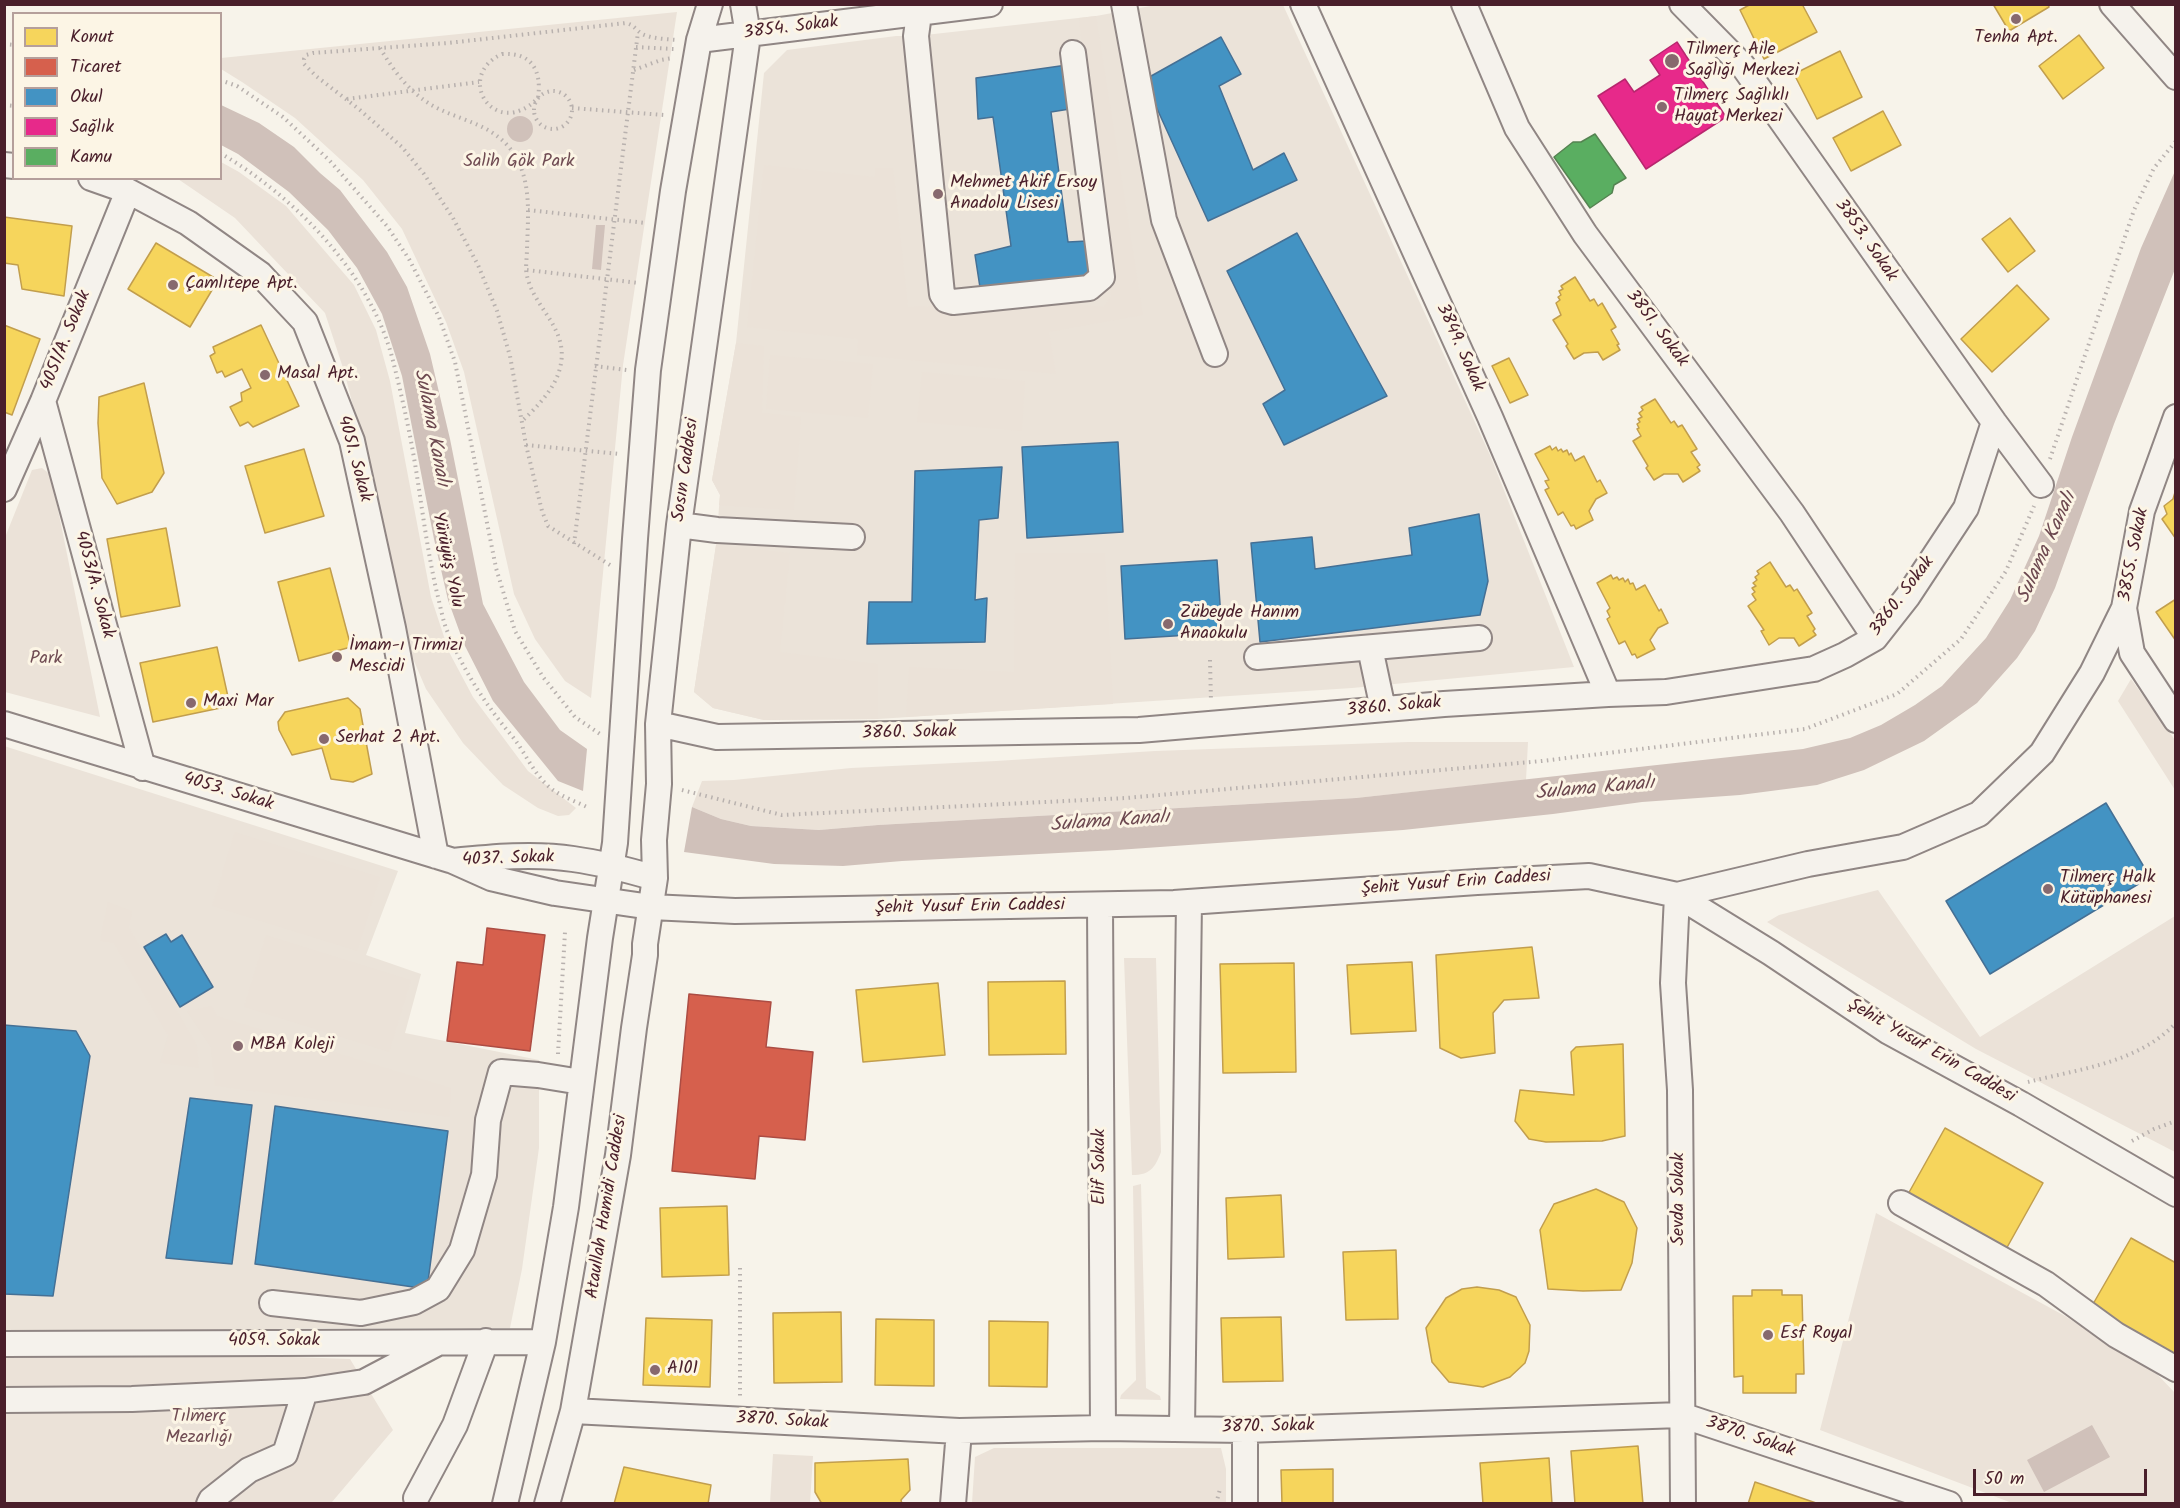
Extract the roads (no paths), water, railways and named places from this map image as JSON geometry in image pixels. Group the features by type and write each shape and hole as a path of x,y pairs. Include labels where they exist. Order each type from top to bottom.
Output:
{"street":[{"path":"505,1503 543,1342 567,1207 598,951 616,825 648,370 673,192 693,79 690,44 710,4"},
{"name":"Sosın Caddesi","path":"651,907 655,878 654,840 659,791 658,724 679,525 748,35 743,4"},
{"name":"3854. Sokak","path":"690,44 990,4"},
{"path":"1124,4 1164,220 1215,354"},
{"name":"3849. Sokak","path":"1303,4 1490,417 1608,694"},
{"name":"3851. Sokak","path":"1464,4 1517,128 1585,234 1792,513 1875,639"},
{"name":"3853. Sokak","path":"1682,4 1743,66 1994,422 2042,485"},
{"path":"2112,4 2175,77"},
{"path":"919,14 916,36 942,294 946,300 953,302 1089,288 1102,277 1073,53"},
{"name":"4051. Sokak","path":"97,180 128,191 188,223 260,274 305,322 352,441 445,859"},
{"name":"4051/A. Sokak","path":"4,489 43,401 128,191"},
{"name":"4053/A. Sokak","path":"43,401 143,768"},
{"name":"3855. Sokak","path":"2175,417 2142,511 2124,608 2133,653 2175,720"},
{"name":"3860. Sokak","path":"658,724 717,737 1139,730 1383,709 1608,694 1666,693 1814,669 1875,639 1908,596 1966,508 1994,422"},
{"path":"679,525 717,530 852,537"},
{"path":"1677,895 1808,864 1903,847 1979,814 2042,753 2092,674 2124,608"},
{"path":"1257,657 1479,638"},
{"path":"1370,648 1383,709"},
{"name":"4053. Sokak","path":"4,724 445,859"},
{"name":"4037. Sokak","path":"445,859 498,856 571,858 655,878"},
{"name":"4037. Sokak","path":"445,859 490,878 555,893 651,907"},
{"name":"Şehit Yusuf Erin Caddesi","path":"651,907 735,911 1100,905 1189,902 1589,876 1677,895 1771,953 1889,1032 2175,1194"},
{"name":"Sevda Sokak","path":"1677,895 1673,983 1680,1090 1683,1503"},
{"path":"1182,1429 1189,902"},
{"name":"Elif Sokak","path":"1100,905 1103,1428"},
{"name":"Ataullah Hamidi Caddesi","path":"548,1503 573,1411 618,1155 651,907"},
{"path":"272,1303 361,1313 414,1302 438,1289 462,1250 484,1175 488,1120 501,1072 582,1082"},
{"path":"1901,1203 2046,1284 2116,1335 2175,1369"},
{"path":"4,1400 132,1399 305,1390 364,1382 441,1341"},
{"path":"416,1498 455,1425 486,1341"},
{"name":"4059. Sokak","path":"4,1344 543,1342"},
{"path":"209,1503 249,1470 285,1454 305,1390"},
{"name":"3870. Sokak","path":"573,1411 959,1431 1103,1428 1245,1430 1681,1415 1949,1503"},
{"path":"1245,1430 1245,1503"},
{"path":"953,1503 959,1431"}],"water":[{"name":"Sulama Kanalı","path":"222,105 259,123 294,147 340,190 387,252 407,287 430,354 450,439 483,604 524,682 560,730 587,749 583,791 558,781 493,701 464,644 448,600 402,376 382,314 357,268 328,230 289,192 238,154 222,146"},
{"path":"520,116 530,119 533,129 530,139 520,142 510,139 507,129 510,119"},
{"name":"Sulama Kanalı","path":"2175,171 2175,269 2114,424 2055,588 2035,631 2017,658 1977,703 1924,741 1864,770 1817,785 1740,795 1642,802 1403,830 1117,850 843,866 774,864 684,852 692,807 721,819 751,826 819,830 1356,798 1803,749 1850,738 1881,725 1942,686 1986,638 2010,600 2039,536 2072,437 2141,248"},
{"path":"596,225 605,225 601,270 592,269"},
{"path":"2092,1425 2110,1457 2044,1492 2027,1460"}],"place":[{"name":"Tenha Apt.","path":"2016,19"},
{"name":"Tilmerç Aile Sağlığı Merkezi","path":"1672,61"},
{"name":"Tilmerç Sağlıklı Hayat Merkezi","path":"1662,107"},
{"name":"Mehmet Akif Ersoy Anadolu Lisesi","path":"938,194"},
{"name":"Çamlıtepe Apt.","path":"173,285"},
{"name":"Masal Apt.","path":"265,375"},
{"name":"Zübeyde Hanım Anaokulu","path":"1168,624"},
{"name":"İmam-ı Tirmizi Mescidi","path":"337,657"},
{"name":"Maxi Mar","path":"191,703"},
{"name":"Serhat 2 Apt.","path":"324,739"},
{"name":"Tilmerç Halk Kütüphanesi","path":"2048,889"},
{"name":"MBA Koleji","path":"238,1046"},
{"name":"Esf Royal","path":"1768,1335"},
{"name":"A101","path":"655,1370"}],"park label":[{"name":"Salih Gök Park","path":"519,163"},
{"name":"Park","path":"46,660"},
{"name":"Tılmerç Mezarlığı","path":"199,1428"}]}
